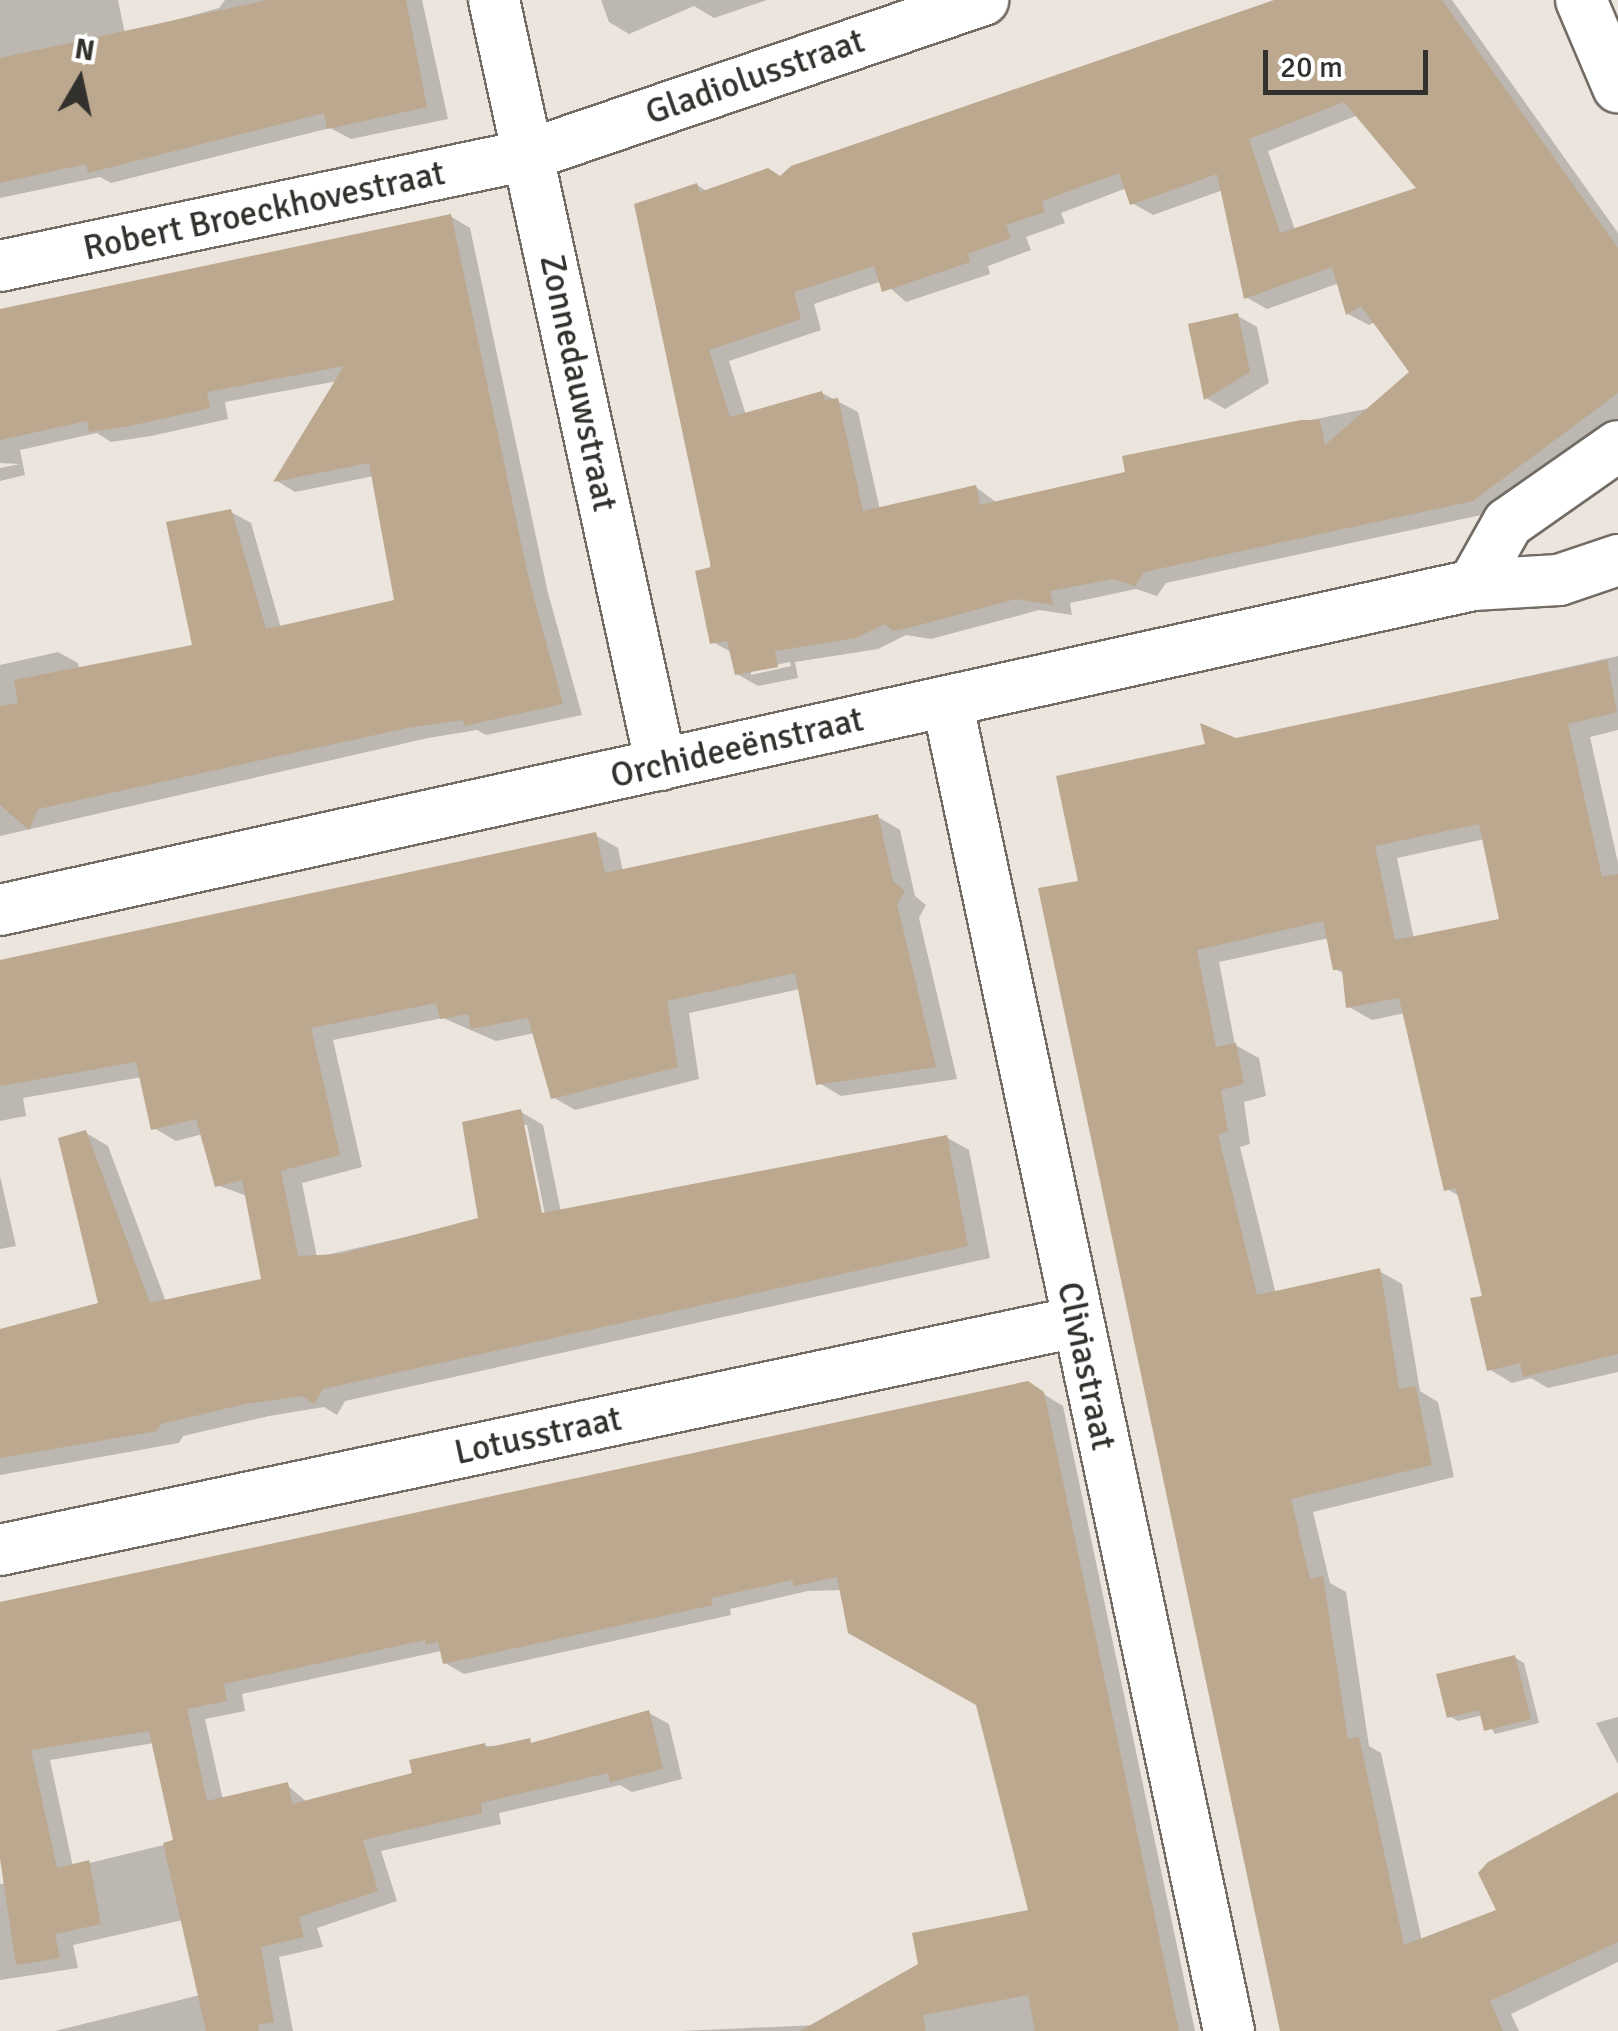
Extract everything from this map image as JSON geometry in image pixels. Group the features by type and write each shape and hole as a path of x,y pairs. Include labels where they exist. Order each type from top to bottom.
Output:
{"street":[{"name":"Zonnedauwstraat","path":"494,0 661,765"},
{"name":"Gladiolusstraat","path":"528,155 983,0"},
{"path":"1581,0 1618,87"},
{"path":"1599,0 1618,7"},
{"name":"Robert Broeckhovestraat","path":"0,266 528,155"},
{"path":"1474,585 1508,523 1618,446"},
{"name":"Orchideeënstraat","path":"0,910 1474,585 1558,580 1618,560"},
{"name":"Cliviastraat","path":"947,701 1076,1322 1230,2031"},
{"name":"Lotusstraat","path":"0,1550 1076,1322"}],"building":[{"path":"268,0 406,0 427,107 327,129 324,113 88,173 86,164 0,183 0,58"},
{"path":"1274,0 1442,0 1618,248 1618,393 1473,501 1144,572 1135,586 1113,579 1050,591 1053,605 1016,599 893,631 885,624 856,638 775,651 778,667 735,675 727,641 710,644 695,571 711,567 634,204 697,183 700,192 768,168 780,176 791,166","holes":["1344,102 1416,188 1280,233 1249,139","1119,173 1130,205 1217,174 1244,299 1332,267 1346,315 1361,306 1409,372 1325,445 1320,420 1301,420 1122,456 1125,472 980,505 976,485 863,511 838,398 825,400 822,391 730,417 709,350 801,319 794,292 874,266 882,292 970,262 968,254 1011,238 1006,225 1045,212 1042,201"]},
{"path":"451,214 529,580 563,704 464,726 463,720 407,728 38,809 29,830 0,805 0,706 18,703 14,680 192,645 166,522 231,509 266,629 394,600 369,463 273,482 344,366 207,392 210,408 130,426 89,432 87,421 0,440 0,309"},
{"path":"1238,313 1250,372 1204,400 1188,324"},
{"path":"1607,660 1617,712 1568,724 1602,877 1618,874 1618,1354 1523,1377 1520,1363 1487,1371 1470,1298 1482,1296 1456,1188 1444,1191 1399,998 1346,1008 1342,970 1333,970 1323,921 1197,950 1216,1047 1236,1043 1244,1084 1221,1090 1228,1132 1218,1134 1257,1295 1380,1268 1399,1389 1416,1386 1432,1465 1291,1499 1310,1579 1323,1576 1348,1739 1359,1737 1404,1945 1496,1910 1478,1873 1488,1862 1618,1792 1618,1942 1490,2001 1503,2031 1280,2031 1038,888 1078,881 1056,776 1205,744 1200,723 1236,738","holes":["1479,824 1499,919 1395,940 1375,846"]},
{"path":"878,814 893,881 905,891 897,904 936,1067 816,1085 795,973 667,1001 678,1067 551,1099 528,1018 471,1029 468,1014 440,1019 436,1003 311,1028 340,1155 281,1171 298,1256 341,1254 478,1218 462,1122 521,1109 542,1213 947,1135 968,1246 323,1389 314,1404 302,1396 245,1404 161,1424 157,1431 0,1458 0,1329 98,1303 58,1138 86,1130 150,1303 261,1279 242,1180 215,1187 196,1119 151,1130 136,1062 0,1086 0,960 596,832 605,873"},
{"path":"1028,1381 1044,1392 1179,2031 1035,2031 1028,1995 923,2015 926,2031 800,2031 918,1964 912,1933 1028,1910 976,1705 848,1633 837,1577 794,1586 792,1580 711,1598 713,1605 443,1664 438,1642 426,1645 425,1640 224,1684 227,1701 187,1709 207,1801 288,1782 292,1804 412,1773 409,1760 485,1743 486,1748 530,1738 531,1743 649,1710 663,1769 610,1782 608,1773 481,1803 482,1813 363,1840 378,1891 299,1917 304,1937 261,1947 274,2022 258,2025 259,2031 206,2031 163,1843 173,1840 149,1731 31,1750 57,1868 89,1860 101,1924 55,1934 60,1958 16,1965 0,1859 0,1602"},
{"path":"1515,1655 1531,1719 1484,1731 1479,1710 1447,1718 1436,1674"}]}
